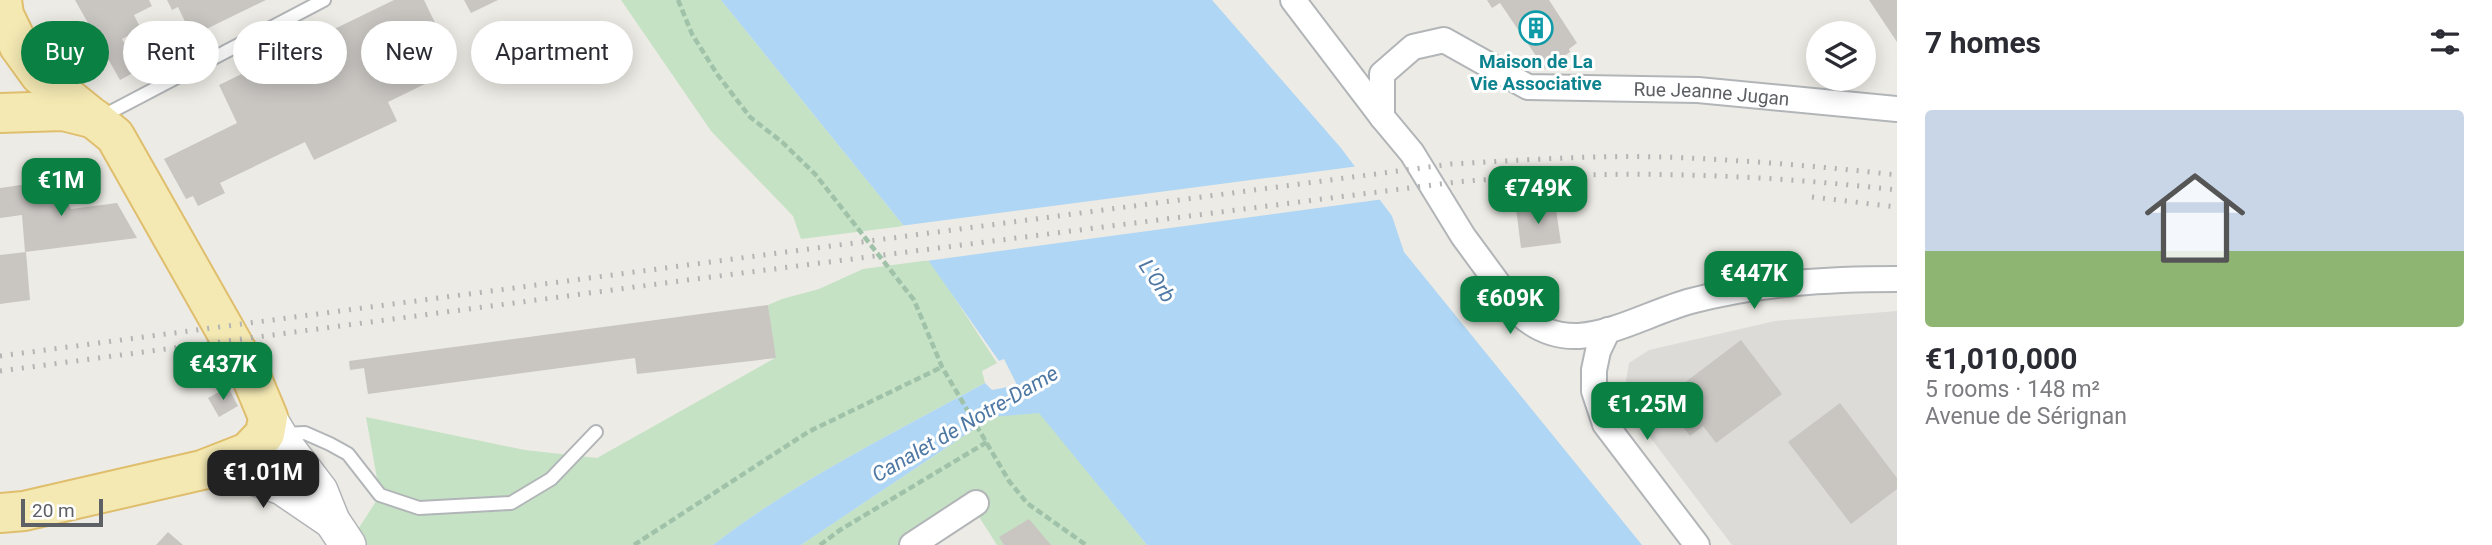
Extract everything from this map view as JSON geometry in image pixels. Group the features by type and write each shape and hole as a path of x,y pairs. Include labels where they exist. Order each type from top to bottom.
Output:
{"main road":[{"path":"2,0 4,15 19,46 40,75 115,136 250,374 270,429 248,452 202,470 8,520"},
{"path":"0,113 63,111 97,120"}],"street":[{"path":"1293,0 1412,153 1463,236 1521,315 1532,325 1546,331 1578,336 1608,330 1691,301 1754,288 1825,279 1897,279"},
{"name":"Rue Jeanne Jugan","path":"1382,117 1382,74 1413,47 1444,40 1528,87 1698,90 1897,109"},
{"path":"1608,330 1598,351 1594,370 1594,391 1605,424 1697,545"},
{"path":"270,429 320,491 340,533"},
{"path":"202,470 242,473 282,487 340,533"},
{"path":"912,545 976,503"}],"lane":[{"path":"97,120 324,0"},
{"path":"270,429 306,433 330,444 348,454 380,495 419,508 510,503 551,479 596,432"}],"path":[{"path":"678,0 692,34 717,74 750,117 782,142 815,174 914,300 943,367 1009,481 1027,503 1086,545"},
{"path":"634,545 808,432 943,367"},
{"path":"820,545 987,442"}],"shaded area":[{"path":"1897,311 1897,545 1732,545 1643,428 1625,386 1629,363 1649,350 1775,321"}],"green space":[{"path":"621,0 721,0 904,226 801,239 793,216 711,131"},
{"path":"930,260 997,363 982,371 985,383 811,479 713,545 348,545 380,495 366,417 525,450 597,458 775,358 768,305 819,289 863,269"},
{"path":"1039,412 1147,545 997,545 972,506 912,545 801,545 992,417"}],"water":[{"path":"721,0 1212,0 1341,148 1392,216 1404,252 1642,545 1147,545 1039,413 992,417 801,545 713,545 811,479 985,383 992,390 1016,383 1004,359 999,361 904,226"}],"pier":[{"path":"1359,166 1384,199 926,261 900,226"}],"building":[{"path":"75,0 149,0 152,6 134,15 137,21 123,21 123,78 120,80 109,60 109,21 87,21"},
{"path":"167,0 266,0 219,23 185,21 178,7 172,10"},
{"path":"394,0 424,0 434,21 361,21 361,84 425,84 388,102 397,121 314,160 305,142 220,183 225,193 198,206 193,196 186,199 164,159 237,123 219,85 233,78 233,84 347,84 347,23"},
{"path":"464,0 498,0 471,13"},
{"name":"Maison de La Vie Associative","path":"1487,0 1549,0 1577,43 1569,49 1570,52 1545,69 1500,3 1492,8"},
{"path":"1869,0 1897,0 1897,42"},
{"path":"56,180 71,209 117,203 137,238 25,252 22,215 0,218 0,188"},
{"path":"1555,203 1561,243 1521,248 1516,208"},
{"path":"26,252 30,300 0,304 0,255"},
{"path":"768,305 776,358 637,374 635,358 368,394 364,368 350,370 349,361"},
{"path":"1741,340 1782,394 1716,443 1703,426 1690,436 1664,401"},
{"path":"228,387 238,406 219,417 208,398"},
{"path":"1840,403 1897,478 1897,489 1851,524 1788,442"},
{"path":"1029,519 1051,545 1004,545 999,537"},
{"path":"168,532 183,545 156,545"}],"railway":[{"path":"0,356 1451,164 1584,157 1664,157 1897,175"},
{"path":"0,371 1456,182 1622,174 1787,180 1897,190"},
{"path":"1812,197 1897,207"}],"place":[{"name":"Maison de La Vie Associative","path":"1536,28"}],"water label":[{"name":"L'Orb","path":"1157,281"},
{"name":"Canalet de Notre-Dame","path":"965,424"}]}
